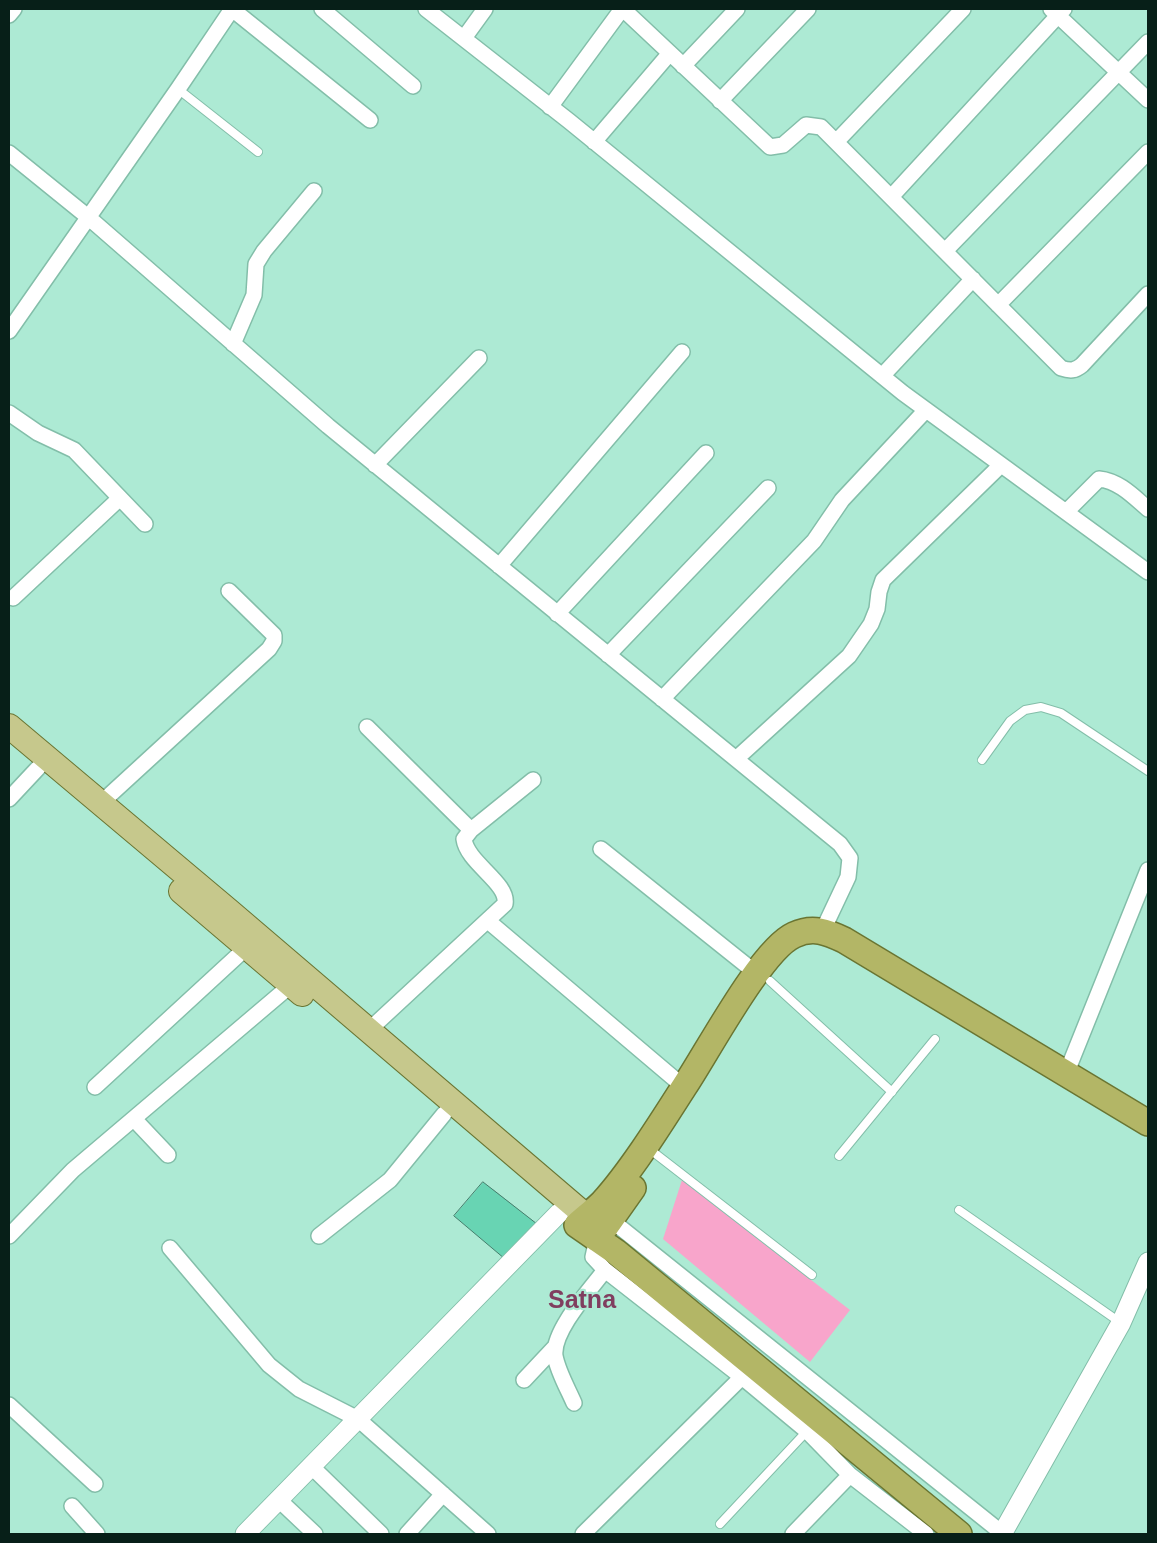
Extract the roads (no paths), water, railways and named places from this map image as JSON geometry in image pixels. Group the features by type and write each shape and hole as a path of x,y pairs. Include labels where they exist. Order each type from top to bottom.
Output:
{"highway":[{"path":"650,1149 763,977 768,957 793,935 808,930 823,930 844,940 1148,1123"},
{"path":"959,1534 598,1236 650,1149 684,1087 763,977 793,954 806,947 817,947 833,953 1148,1138"}],"main road":[{"path":"9,726 369,1030 598,1236"},
{"path":"9,743 246,948 444,1114 598,1236"}],"street":[{"path":"9,16 14,9"},
{"path":"9,331 232,9 370,120"},
{"path":"322,9 413,86"},
{"path":"426,9 550,106 882,376 1148,572"},
{"path":"464,38 485,9"},
{"path":"550,106 622,9 770,147 783,145 806,125 821,127 1061,368 1076,370 1082,365 1148,294"},
{"path":"683,66 737,9"},
{"path":"720,101 808,9"},
{"path":"836,142 963,9"},
{"path":"891,197 1058,11 1148,100"},
{"path":"945,251 1148,42"},
{"path":"594,142 670,53"},
{"path":"998,305 1148,152"},
{"path":"9,153 88,217 375,465 840,844 850,858 848,877 823,930"},
{"path":"233,344 254,295 256,264 264,251 314,191"},
{"path":"882,376 972,279"},
{"path":"499,566 682,352"},
{"path":"375,465 479,358"},
{"path":"662,699 814,542 842,500 926,410"},
{"path":"9,413 38,433 74,450 144,524"},
{"path":"557,614 706,453"},
{"path":"736,759 848,656 871,624 877,610 879,592 883,580 1001,465"},
{"path":"1066,512 1099,479 1110,480 1122,487 1148,508"},
{"path":"608,655 768,488"},
{"path":"13,598 120,498"},
{"path":"101,803 269,649 274,641 274,635 229,591"},
{"path":"367,727 471,830"},
{"path":"9,799 38,768"},
{"path":"369,1030 505,904 506,899 502,891 465,848 464,840 471,830 533,780"},
{"path":"601,850 763,977"},
{"path":"1066,1074 1148,870"},
{"path":"488,921 684,1087"},
{"path":"95,1087 246,948"},
{"path":"9,1236 73,1170 291,985"},
{"path":"319,1236 390,1180 444,1114"},
{"path":"134,1119 168,1155"},
{"path":"524,1380 555,1347 598,1236"},
{"path":"598,1236 742,1377 807,1431 850,1475 926,1534"},
{"path":"245,1534 358,1419 598,1236"},
{"path":"598,1236 1002,1534 1121,1323 1148,1262"},
{"path":"170,1248 268,1364 299,1389 358,1419 488,1534"},
{"path":"555,1347 556,1357 574,1403"},
{"path":"583,1534 742,1377"},
{"path":"11,1411 95,1484"},
{"path":"312,1467 381,1534"},
{"path":"793,1534 850,1475"},
{"path":"407,1534 443,1494"},
{"path":"279,1500 315,1534"},
{"path":"72,1506 97,1534"}],"lane":[{"path":"178,89 258,152"},
{"path":"982,760 1010,722 1026,710 1041,707 1060,713 1148,771"},
{"path":"763,977 892,1092"},
{"path":"839,1156 935,1039"},
{"path":"650,1149 812,1275"},
{"path":"959,1210 1121,1323"},
{"path":"720,1524 807,1431"}],"district":[{"name":"Satna","path":"582,1301"}]}
